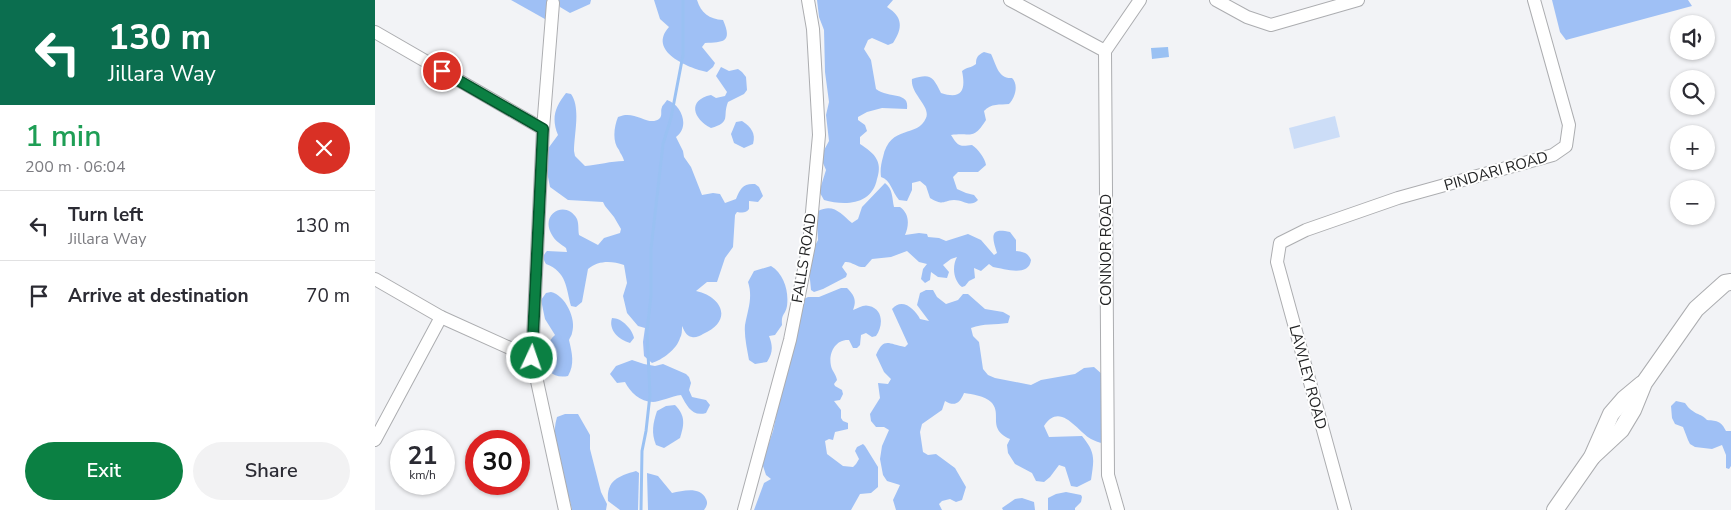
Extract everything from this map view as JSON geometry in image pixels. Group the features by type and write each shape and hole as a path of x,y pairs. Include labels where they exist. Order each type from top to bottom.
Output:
{"street":[{"name":"FALLS ROAD","path":"744,510 790,340 809,245 819,135 813,29 808,0"},
{"path":"1010,0 1105,51 1140,0"},
{"path":"1216,0 1247,17 1271,25 1358,0"},
{"name":"PINDARI ROAD","path":"1281,243 1306,230 1398,198 1553,155 1566,146 1569,125 1534,0"},
{"path":"553,3 543,129 532,358 565,510"},
{"path":"375,32 543,129"},
{"name":"CONNOR ROAD","path":"1105,51 1108,475 1118,510"},
{"name":"LAWLEY ROAD","path":"1281,243 1277,262 1345,510"},
{"path":"375,279 441,317 532,358"},
{"path":"1555,510 1592,457 1621,430 1633,410 1644,383 1696,309 1725,283 1731,282"},
{"path":"375,440 441,317"}],"shaded area":[{"path":"511,0 553,0 552,23"},
{"path":"558,0 591,0 590,4 570,13 560,7"},
{"path":"654,0 697,0 706,14 723,20 727,33 724,40 705,43 702,47 715,63 707,72 690,67 666,51 663,44 664,36 669,27 660,19"},
{"path":"817,0 893,0 887,7 896,15 900,23 899,32 893,43 888,45 872,38 868,40 864,49 871,60 876,89 887,94 902,97 907,103 907,109 882,108 867,112 858,117 858,120 865,125 867,131 860,137 860,144 874,155 878,162 879,170 874,188 870,194 857,202 832,202 824,200 820,193 826,170 823,163 823,152 829,141 826,115 829,102 825,72 824,30 819,17"},
{"path":"1552,0 1688,0 1692,6 1566,40 1560,32"},
{"path":"1168,47 1169,57 1152,59 1151,48"},
{"path":"984,52 991,54 1001,73 1007,78 1012,78 1016,88 1009,104 993,106 984,111 986,120 978,131 971,134 951,135 959,145 972,145 984,159 986,165 978,172 958,172 953,177 957,189 974,195 978,200 970,204 958,200 938,202 930,198 926,186 920,181 912,183 912,190 907,201 899,200 889,183 881,177 881,167 887,147 892,140 898,135 917,128 926,118 926,109 914,90 912,79 923,76 931,78 941,93 948,95 958,94 963,88 962,71 976,64 978,56"},
{"path":"721,67 729,71 738,69 742,72 746,77 747,90 744,94 728,102 724,121 722,124 711,128 700,120 695,110 698,101 703,97 711,95 716,98 725,96 727,92 716,76"},
{"path":"566,93 571,94 576,106 575,156 585,166 624,161 615,138 618,117 630,115 655,121 660,118 662,106 667,100 677,106 680,111 683,128 676,137 702,195 720,194 725,203 736,199 745,186 755,184 759,187 763,196 758,202 749,201 749,209 747,211 743,213 737,212 735,215 733,247 725,258 717,282 707,282 696,291 713,298 718,304 721,316 718,323 712,329 695,337 687,334 682,326 681,335 676,346 664,357 652,363 644,356 645,328 638,326 627,313 623,296 627,283 624,265 606,262 588,269 582,302 576,307 571,306 562,276 553,267 546,264 544,259 544,254 547,251 567,252 566,248 553,237 549,227 551,215 555,212 567,210 572,213 578,221 579,235 598,245 604,238 620,233 621,229 603,202 568,200 550,187 547,172 547,150 558,135 555,113"},
{"path":"1335,116 1340,137 1294,149 1289,128"},
{"path":"742,121 750,128 754,137 753,144 744,148 734,143 731,134 736,122"},
{"path":"885,183 891,191 894,207 900,207 906,213 908,224 905,235 927,234 928,237 946,241 968,234 981,240 994,255 997,253 993,238 995,232 1010,232 1016,240 1016,251 1023,252 1029,256 1031,260 1029,265 1026,269 1016,271 993,267 989,264 981,271 974,268 975,278 962,287 954,273 954,264 957,257 943,265 949,272 947,278 938,277 931,272 930,280 925,283 921,279 923,269 927,264 919,262 907,251 891,257 872,259 865,267 845,262 842,267 847,274 846,277 823,289 814,292 811,290 808,259 818,240 818,211 829,208 833,209 841,213 852,223 858,219 862,207"},
{"path":"771,266 776,269 785,283 787,306 782,318 782,325 775,335 769,336 772,349 769,359 767,362 755,364 749,360 745,338 745,325 750,298 748,282 754,271"},
{"path":"841,288 847,288 853,295 855,303 853,310 861,306 874,308 880,314 881,323 876,336 872,337 866,333 861,335 860,345 857,348 853,348 849,340 844,340 839,342 833,349 830,359 837,380 834,384 842,390 843,394 840,400 834,401 841,410 841,418 848,423 848,429 835,432 833,440 825,441 827,454 843,466 853,467 859,459 855,451 857,447 863,444 878,467 878,487 871,493 860,494 851,510 754,510 764,483 771,479 766,475 762,463 773,431 804,299 819,297"},
{"path":"926,290 933,290 937,297 946,304 958,300 963,294 968,294 985,309 1003,312 1010,316 1008,323 971,328 973,336 979,342 983,369 988,375 1031,385 1041,380 1075,374 1084,368 1094,367 1103,375 1114,445 1091,439 1062,417 1056,416 1050,419 1044,426 1049,437 1082,436 1090,447 1093,456 1091,480 1077,487 1071,486 1065,467 1059,465 1044,482 1036,481 1032,473 1015,464 1008,453 1007,445 1010,439 999,430 996,411 991,402 982,397 964,393 957,403 952,404 945,401 942,410 922,424 920,432 923,452 928,455 936,454 955,468 966,487 962,500 956,502 950,499 942,501 939,504 942,510 896,510 893,500 900,485 887,481 883,475 880,459 882,446 889,430 884,427 876,427 871,421 870,414 880,398 878,383 888,384 891,379 884,372 876,355 884,344 890,343 905,347 908,344 892,309 896,306 904,304 912,308 920,319 929,321 917,305 920,293"},
{"path":"551,292 561,298 569,308 573,321 572,334 569,340 572,363 568,376 552,374 545,363 546,348 555,335 545,319 541,300 546,293"},
{"path":"612,318 623,322 629,328 634,338 630,343 622,340 615,334 611,322"},
{"path":"632,360 655,366 663,364 686,374 691,383 689,390 692,397 706,400 710,405 706,413 701,414 691,410 681,395 656,402 648,402 636,396 625,382 617,383 610,374 616,366"},
{"path":"1676,401 1685,403 1691,410 1707,420 1719,422 1726,431 1731,431 1731,466 1729,469 1726,468 1726,455 1722,445 1712,449 1695,447 1690,444 1683,427 1675,424 1672,418 1671,406"},
{"path":"675,405 682,417 683,425 680,438 664,448 656,445 654,441 654,420 657,411 666,406"},
{"path":"565,414 578,414 590,435 590,449 601,492 607,504 606,510 572,510 556,452 555,440 557,417"},
{"path":"636,471 639,473 638,510 620,510 608,501 609,488 619,477"},
{"path":"647,473 658,476 672,493 691,490 700,492 707,500 706,507 704,510 648,510"},
{"path":"1066,492 1081,495 1082,497 1075,510 1048,510 1048,498"},
{"path":"1022,498 1034,502 1035,510 1003,510 1002,508 1015,499"}],"waterway":[{"path":"641,510 642,451 650,395 647,332 651,295 651,249 663,144 671,118 683,55 683,0"}],"route":[{"path":"442,71 543,129 532,358"}]}
